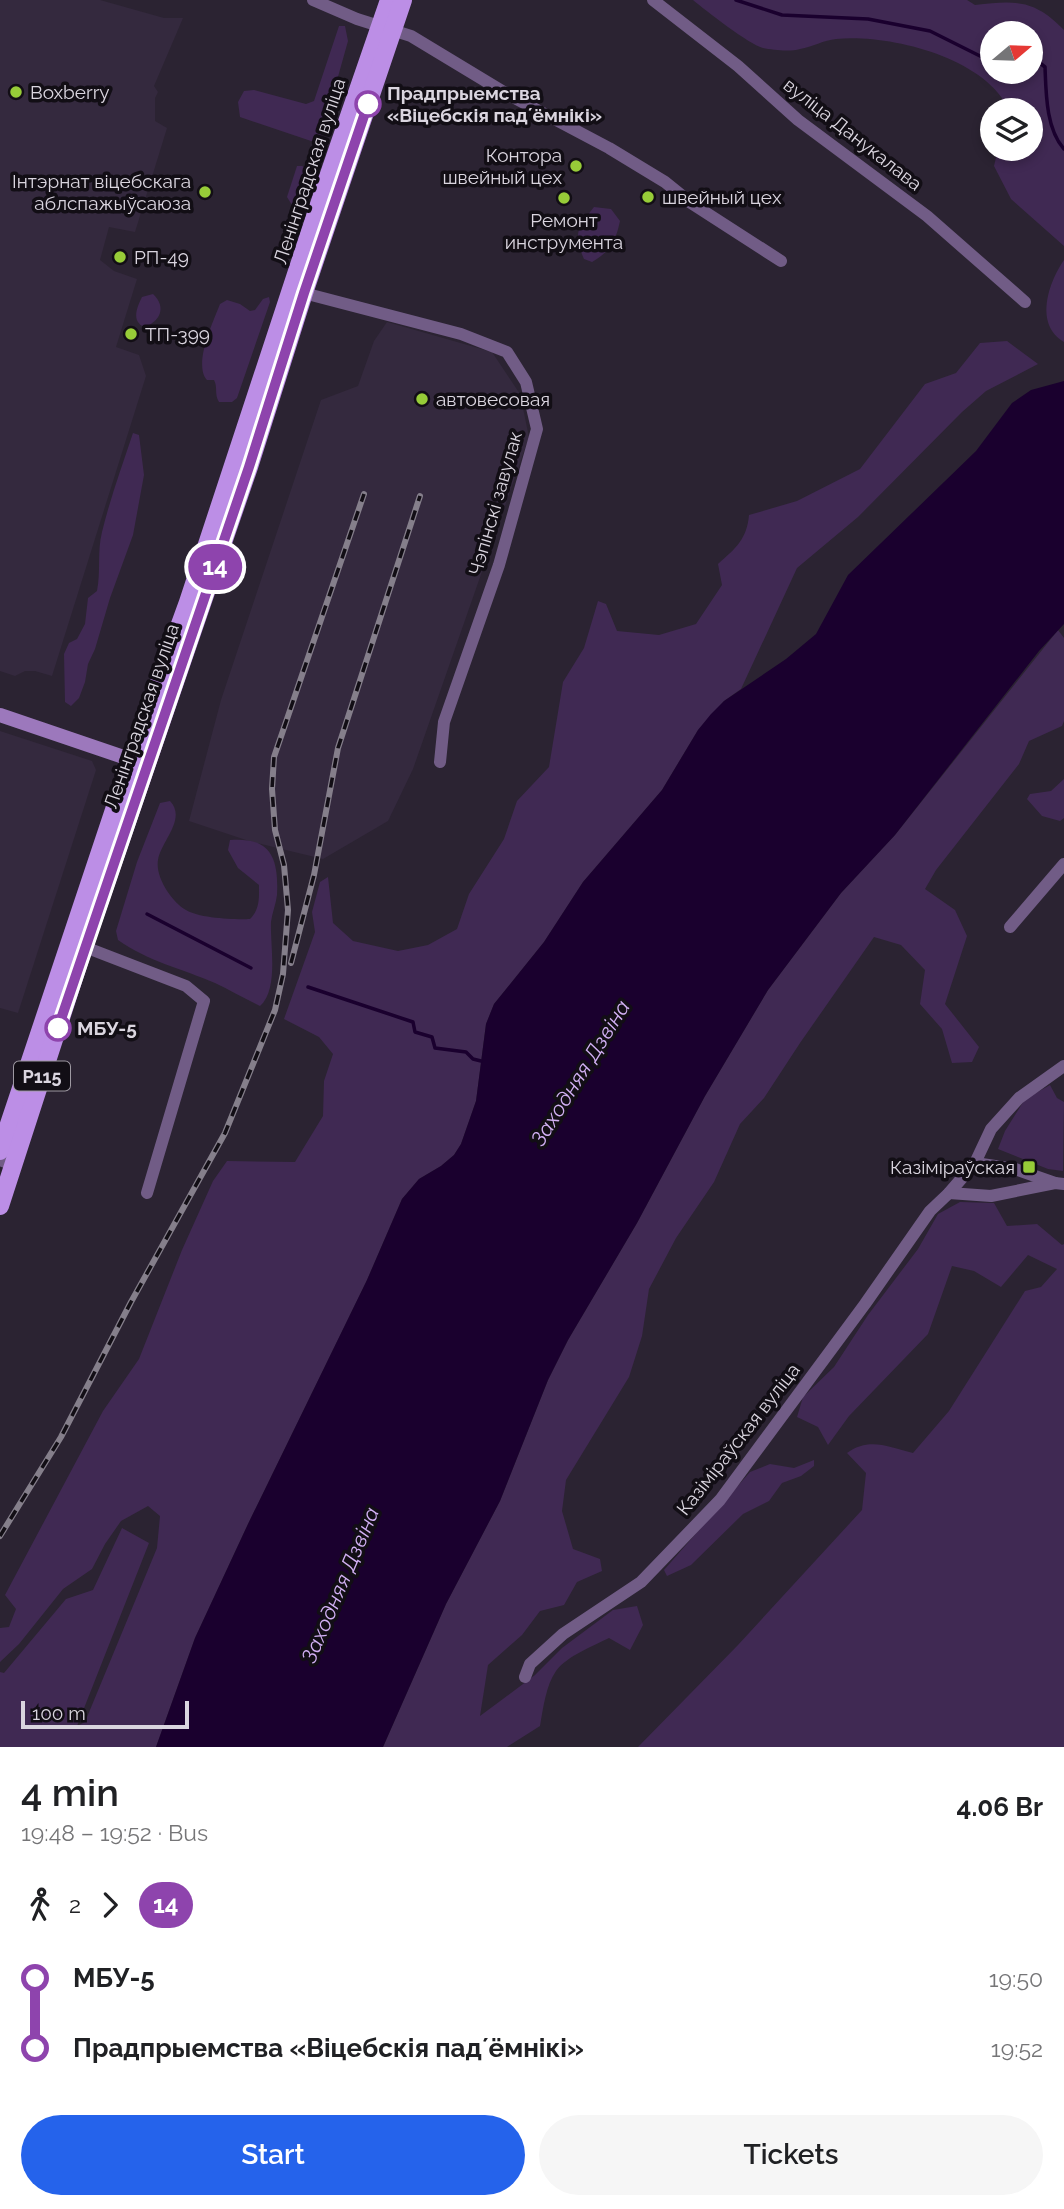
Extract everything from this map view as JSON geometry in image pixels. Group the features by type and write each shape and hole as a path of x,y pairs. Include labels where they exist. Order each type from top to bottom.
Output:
{"main road":[{"name":"Ленінградская вуліца","path":"386,28 389,0"},
{"name":"Ленінградская вуліца","path":"0,1206 7,1162 139,762 188,602 298,292 332,165 386,28 403,0"},
{"path":"0,715 139,762"},
{"name":"Ленінградская вуліца","path":"0,1151 77,944"}],"street":[{"path":"313,0 411,36 507,94 665,182 691,203 781,261"},
{"name":"вуліца Данукалава","path":"653,0 738,66 798,120 927,216 1025,302"},
{"name":"Чэпінскі завулак","path":"298,292 461,334 507,352 526,382 537,429 499,565 444,722 440,762"},
{"path":"1010,927 1064,864"},
{"path":"77,944 186,986 204,1001 147,1194"},
{"name":"Казіміраўская вуліца","path":"525,1677 530,1664 563,1634 641,1582 720,1500 930,1211 975,1163 990,1129 1019,1098 1064,1066"},
{"path":"975,1163 1015,1169 1060,1184"},
{"path":"949,1193 991,1196 1060,1184"}],"shaded area":[{"path":"0,0 100,0 164,18 183,18 154,86 158,92 155,98 155,121 167,128 135,232 109,227 100,260 114,271 137,279 116,347 139,355 146,376 52,676 25,671 15,676 0,671"},
{"path":"693,0 967,0 975,5 1024,4 1044,13 1064,30 1064,246 1011,199 994,166 995,161 1043,161 1043,98 1001,98 988,84 1043,84 1043,21 980,21 980,77 958,63 908,45 858,38 832,40 791,50 776,50 763,48 738,34"},
{"path":"339,26 345,26 348,41 322,134 314,142 240,117 238,102 244,91 254,90 306,104 314,101"},
{"path":"297,166 312,171 301,203 292,205 287,197"},
{"path":"594,207 611,209 620,221 611,245 592,262 584,259 578,232"},
{"path":"1064,260 1064,342 1055,335 1049,325 1047,303 1053,280"},
{"path":"153,294 160,304 160,314 154,322 144,327 136,318 137,309 142,297"},
{"path":"269,297 270,302 237,398 232,402 219,402 214,380 207,380 202,364 209,332 220,304 227,300 250,311 255,310 263,299"},
{"path":"387,322 492,352 520,394 529,437 413,769 388,821 323,859 249,841 189,821 221,700 321,400 358,386 374,341"},
{"path":"1007,341 1038,364 986,391 858,517 797,568 741,689 724,701 698,730 662,790 583,882 544,942 494,1004 486,1024 476,1101 461,1144 454,1155 419,1179 402,1199 367,1280 195,1638 156,1747 0,1747 0,1672 4,1673 66,1599 93,1590 122,1528 149,1543 77,1726 85,1722 157,1548 160,1516 148,1506 121,1521 92,1569 63,1589 19,1644 0,1662 0,1628 9,1627 16,1609 5,1595 103,1411 139,1359 182,1250 213,1181 227,1161 295,1162 323,1116 324,1081 333,1054 319,1037 284,1019 315,932 312,912 320,882 328,877 333,923 353,941 398,951 428,945 457,929 469,894 504,839 517,801 549,767 563,682 584,648 598,601 606,604 617,631 659,635 696,624 722,585 718,564 740,542 746,531 749,515 797,501 860,469 925,384 956,373 980,343"},
{"path":"133,433 139,435 144,475 133,535 88,664 85,682 79,698 71,706 65,702 64,654 69,643 77,639 85,624 88,598 97,591 102,532"},
{"path":"1058,630 1064,638 1062,726 1029,741 1019,764 936,870 925,889 955,910 967,936 945,1004 979,1047 972,1062 952,1063 942,1029 920,1004 925,970 901,945 874,937 764,1098 740,1124 714,1182 676,1238 649,1289 642,1336 629,1377 566,1480 562,1511 573,1549 600,1559 602,1571 577,1582 564,1605 540,1611 522,1635 488,1665 480,1716 535,1675 562,1648 613,1610 637,1606 643,1625 630,1650 609,1638 567,1661 556,1671 550,1683 540,1726 507,1747 383,1747 446,1604 500,1501 548,1380 568,1340 637,1223 705,1096 768,990 841,893 895,835"},
{"path":"0,731 92,761 96,770 18,1013 0,1008"},
{"path":"1064,779 1064,818 1060,821 1042,816 1027,799 1030,794 1051,791"},
{"path":"170,801 176,815 172,830 160,853 159,874 175,901 186,910 208,917 250,919 257,907 259,885 238,868 228,850 230,840 244,840 263,846 274,860 277,895 271,922 272,978 270,989 260,1006 215,983 141,954 118,940 116,931 137,862 160,803"},
{"path":"1050,1085 1057,1098 1064,1102 1063,1171 1048,1169 998,1149 1005,1131 1025,1099"},
{"path":"960,1202 994,1203 1007,1226 1037,1224 1064,1244 1064,1747 638,1747 738,1645 862,1510 866,1473 847,1453 871,1444 913,1453 949,1411 1025,1291 1041,1287 1057,1269 1028,1255 1001,1287 974,1271 952,1266 928,1334 849,1416 828,1445 818,1427 797,1417 803,1397 834,1367 868,1315 918,1249 938,1214"},
{"path":"814,1460 814,1466 801,1476 782,1483 769,1501 743,1514 691,1565 667,1576 664,1570 750,1472 770,1464 794,1468"}],"water":[{"name":"Заходняя Дзвіна","path":"1064,381 1064,624 1039,651 895,835 841,893 768,990 705,1096 637,1223 568,1340 548,1380 500,1501 446,1604 383,1747 156,1747 195,1638 367,1280 402,1199 419,1179 454,1155 461,1144 476,1101 486,1024 494,1004 544,942 583,882 662,790 698,730 711,714 724,701 786,659 816,634 848,575 976,451 1012,403 1031,390"}],"waterway":[{"path":"736,0 782,15 868,19 930,31 980,56"},
{"path":"1043,65 1050,121 1064,149"},
{"path":"147,914 251,968"},
{"path":"308,987 413,1022 415,1032 432,1037 435,1048 466,1052 473,1059 481,1061"}],"railway":[{"path":"0,1536 61,1437 131,1302 225,1133 275,1010 283,974 288,910 284,865 275,830 272,789 274,757 364,494"},
{"path":"291,963 314,875 338,748 420,496"}],"bus line":[{"name":"14","path":"58,1028 249,467 368,104"}],"place":[{"name":"Boxberry","path":"16,92"},
{"name":"Прадпрыемства «Віцебскія падʼёмнікі»","path":"368,104"},
{"name":"Контора швейный цех","path":"576,166"},
{"name":"Інтэрнат віцебскага аблспажыўсаюза","path":"205,192"},
{"name":"швейный цех","path":"648,197"},
{"name":"Ремонт инструмента","path":"564,198"},
{"name":"РП-49","path":"120,257"},
{"name":"ТП-399","path":"131,334"},
{"name":"автовесовая","path":"422,399"},
{"name":"МБУ-5","path":"58,1028"},
{"name":"Казіміраўская","path":"1029,1167"}]}
